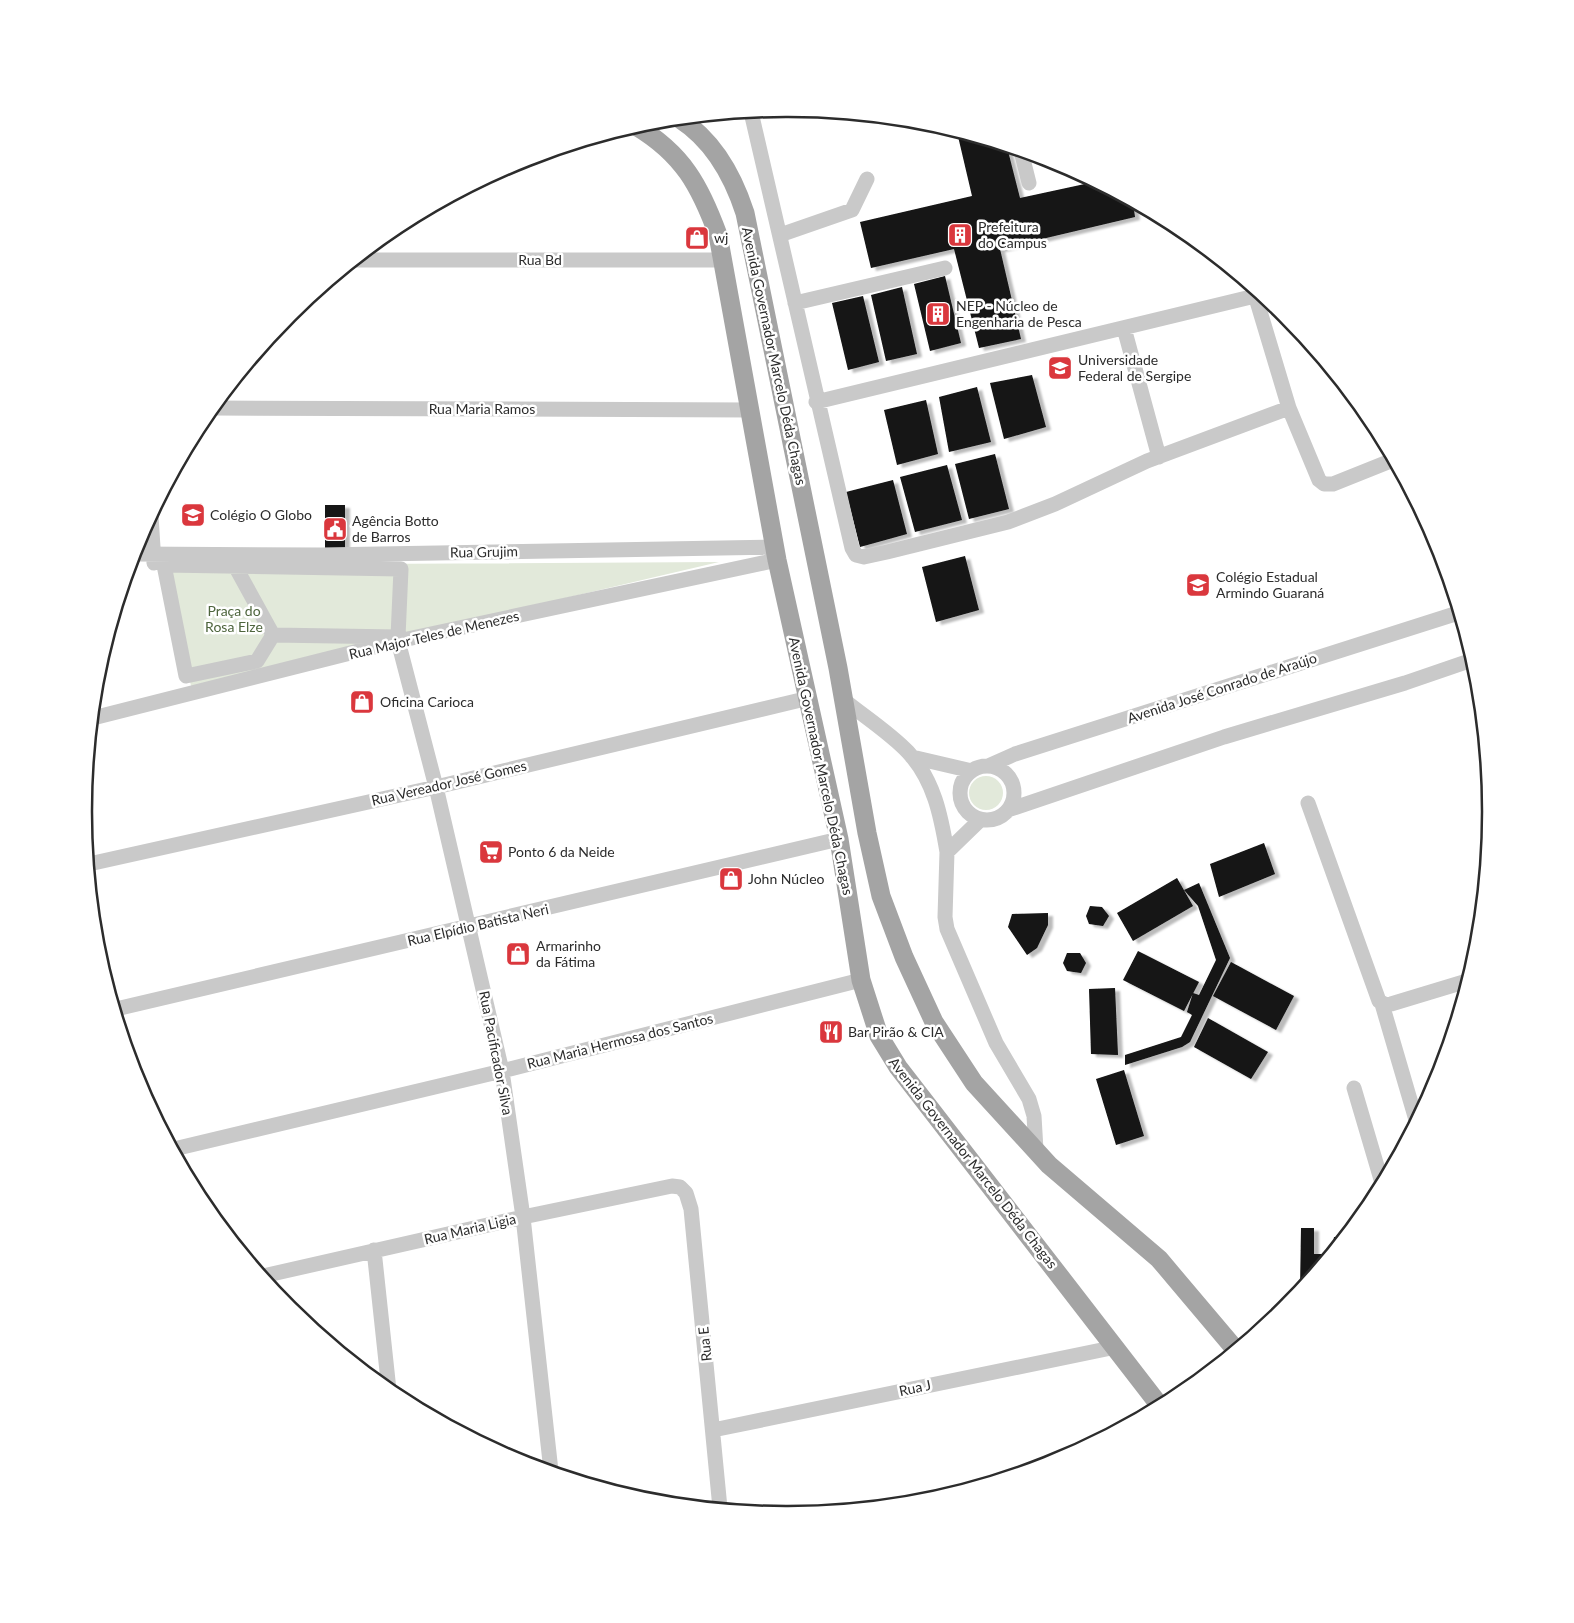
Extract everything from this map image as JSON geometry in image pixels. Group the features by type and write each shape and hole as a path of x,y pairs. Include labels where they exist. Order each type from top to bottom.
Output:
{"main road":[{"name":"Avenida Governador Marcelo Déda Chagas","path":"686,125 721,158 736,184 745,213 844,700 881,896 904,957 934,1022 974,1083 1048,1165 1159,1259 1231,1345"},
{"name":"Avenida Governador Marcelo Déda Chagas","path":"646,132 674,154 688,171 709,212 724,260 776,554 839,839 861,980 879,1036 890,1056 1155,1400"}],"street":[{"path":"752,118 816,402 852,548 856,555 887,552 1008,522 1056,504 1159,456 1289,408"},
{"path":"1023,159 1030,183"},
{"path":"780,235 852,210 867,179"},
{"name":"Rua Bd","path":"365,260 724,260"},
{"path":"795,303 945,268"},
{"path":"816,402 1124,328 1250,293"},
{"path":"1256,300 1289,408 1319,480 1324,484 1339,482 1387,462"},
{"path":"1124,328 1159,456"},
{"name":"Rua Maria Ramos","path":"223,408 751,410"},
{"path":"157,519 157,550"},
{"path":"153,528 180,698"},
{"name":"Rua Grujim","path":"143,553 157,550 321,555 776,554"},
{"name":"Rua Major Teles de Menezes","path":"99,717 180,698 398,641 776,554"},
{"path":"164,565 401,569 398,637 273,635 257,661 186,676 164,565"},
{"path":"235,566 273,635"},
{"name":"Avenida José Conrado de Araújo","path":"988,766 1014,754 1453,616"},
{"name":"Rua Pacificador Silva","path":"398,641 470,927 502,1070 523,1217 550,1464"},
{"path":"972,771 962,784 961,801 972,816 980,820 998,818 1008,810 1224,736 1405,683 1465,662"},
{"name":"Rua Vereador José Gomes","path":"95,863 436,787 809,698"},
{"path":"844,700 912,757 929,782 936,799 947,852 946,928 996,1043 1029,1100 1034,1116 1036,1150"},
{"path":"912,757 972,771 988,766 1004,772 1010,778 1014,796 1008,810"},
{"path":"1308,804 1376,998 1382,1004 1413,1111"},
{"path":"947,852 980,820"},
{"name":"Rua Elpídio Batista Neri","path":"121,1008 839,839"},
{"name":"Rua Maria Hermosa dos Santos","path":"180,1148 502,1070 861,980"},
{"path":"1382,1004 1391,1004 1460,983"},
{"path":"1354,1088 1379,1173"},
{"name":"Rua Maria Ligia","path":"270,1274 523,1217 677,1185"},
{"name":"Rua E","path":"677,1185 686,1193 691,1210 720,1503"},
{"path":"374,1250 388,1379"},
{"name":"Rua J","path":"713,1430 1116,1347"}],"green space":[{"name":"Praça do Rosa Elze","path":"719,562 191,686 164,565"},
{"path":"986,776 993,777 998,781 1002,786 1002,800 998,805 993,809 986,810 979,809 974,805 970,800 969,793 970,786 974,781 979,777"}],"building":[{"name":"Prefeitura do Campus","path":"959,139 1009,154 1020,198 1084,184 1134,210 1135,217 1000,249 1021,339 979,348 954,249 871,268 860,222 972,196"},
{"name":"NEP - Núcleo de Engenharia de Pesca","path":"945,276 961,343 930,351 914,284"},
{"path":"902,287 917,354 886,361 871,295"},
{"path":"863,296 879,362 848,370 832,303"},
{"path":"1032,375 1046,427 1004,439 990,383"},
{"path":"977,387 991,442 949,452 939,397"},
{"path":"926,400 938,454 897,465 884,410"},
{"path":"995,454 1009,509 969,519 955,464"},
{"path":"947,465 962,520 915,532 900,477"},
{"path":"893,480 907,534 860,547 846,492"},
{"name":"Agência Botto de Barros","path":"325,505 345,505 345,552 325,552"},
{"path":"965,556 979,610 936,622 922,567"},
{"path":"1264,843 1275,874 1219,897 1210,864"},
{"path":"1177,878 1193,906 1133,941 1117,913"},
{"path":"1199,883 1230,958 1190,1042 1182,1047 1125,1065 1125,1055 1181,1037 1192,1015 1187,1012 1193,993 1199,995 1216,960 1198,906 1184,890"},
{"path":"1090,906 1102,907 1109,916 1103,926 1089,924 1086,916"},
{"path":"1048,913 1048,925 1037,948 1027,955 1008,927 1012,914"},
{"path":"1138,951 1199,982 1184,1011 1123,980"},
{"path":"1067,953 1080,953 1086,963 1081,973 1067,971 1063,963"},
{"path":"1231,962 1294,996 1276,1030 1213,996"},
{"path":"1115,988 1118,1055 1091,1054 1089,989"},
{"path":"1208,1018 1268,1052 1251,1079 1194,1047"},
{"path":"1124,1070 1144,1136 1116,1145 1096,1079"},
{"path":"1301,1228 1314,1228 1314,1254 1321,1254 1300,1279"}],"place":[{"name":"Prefeitura do Campus","path":"960,235"},
{"name":"wj","path":"697,238"},
{"name":"NEP - Núcleo de Engenharia de Pesca","path":"938,314"},
{"name":"Universidade Federal de Sergipe","path":"1060,368"},
{"name":"Colégio O Globo","path":"193,515"},
{"name":"Agência Botto de Barros","path":"335,529"},
{"name":"Colégio Estadual Armindo Guaraná","path":"1198,585"},
{"name":"Oficina Carioca","path":"362,702"},
{"name":"Ponto 6 da Neide","path":"491,852"},
{"name":"John Núcleo","path":"731,879"},
{"name":"Armarinho da Fátima","path":"518,954"},
{"name":"Bar Pirão & CIA","path":"831,1032"}]}
